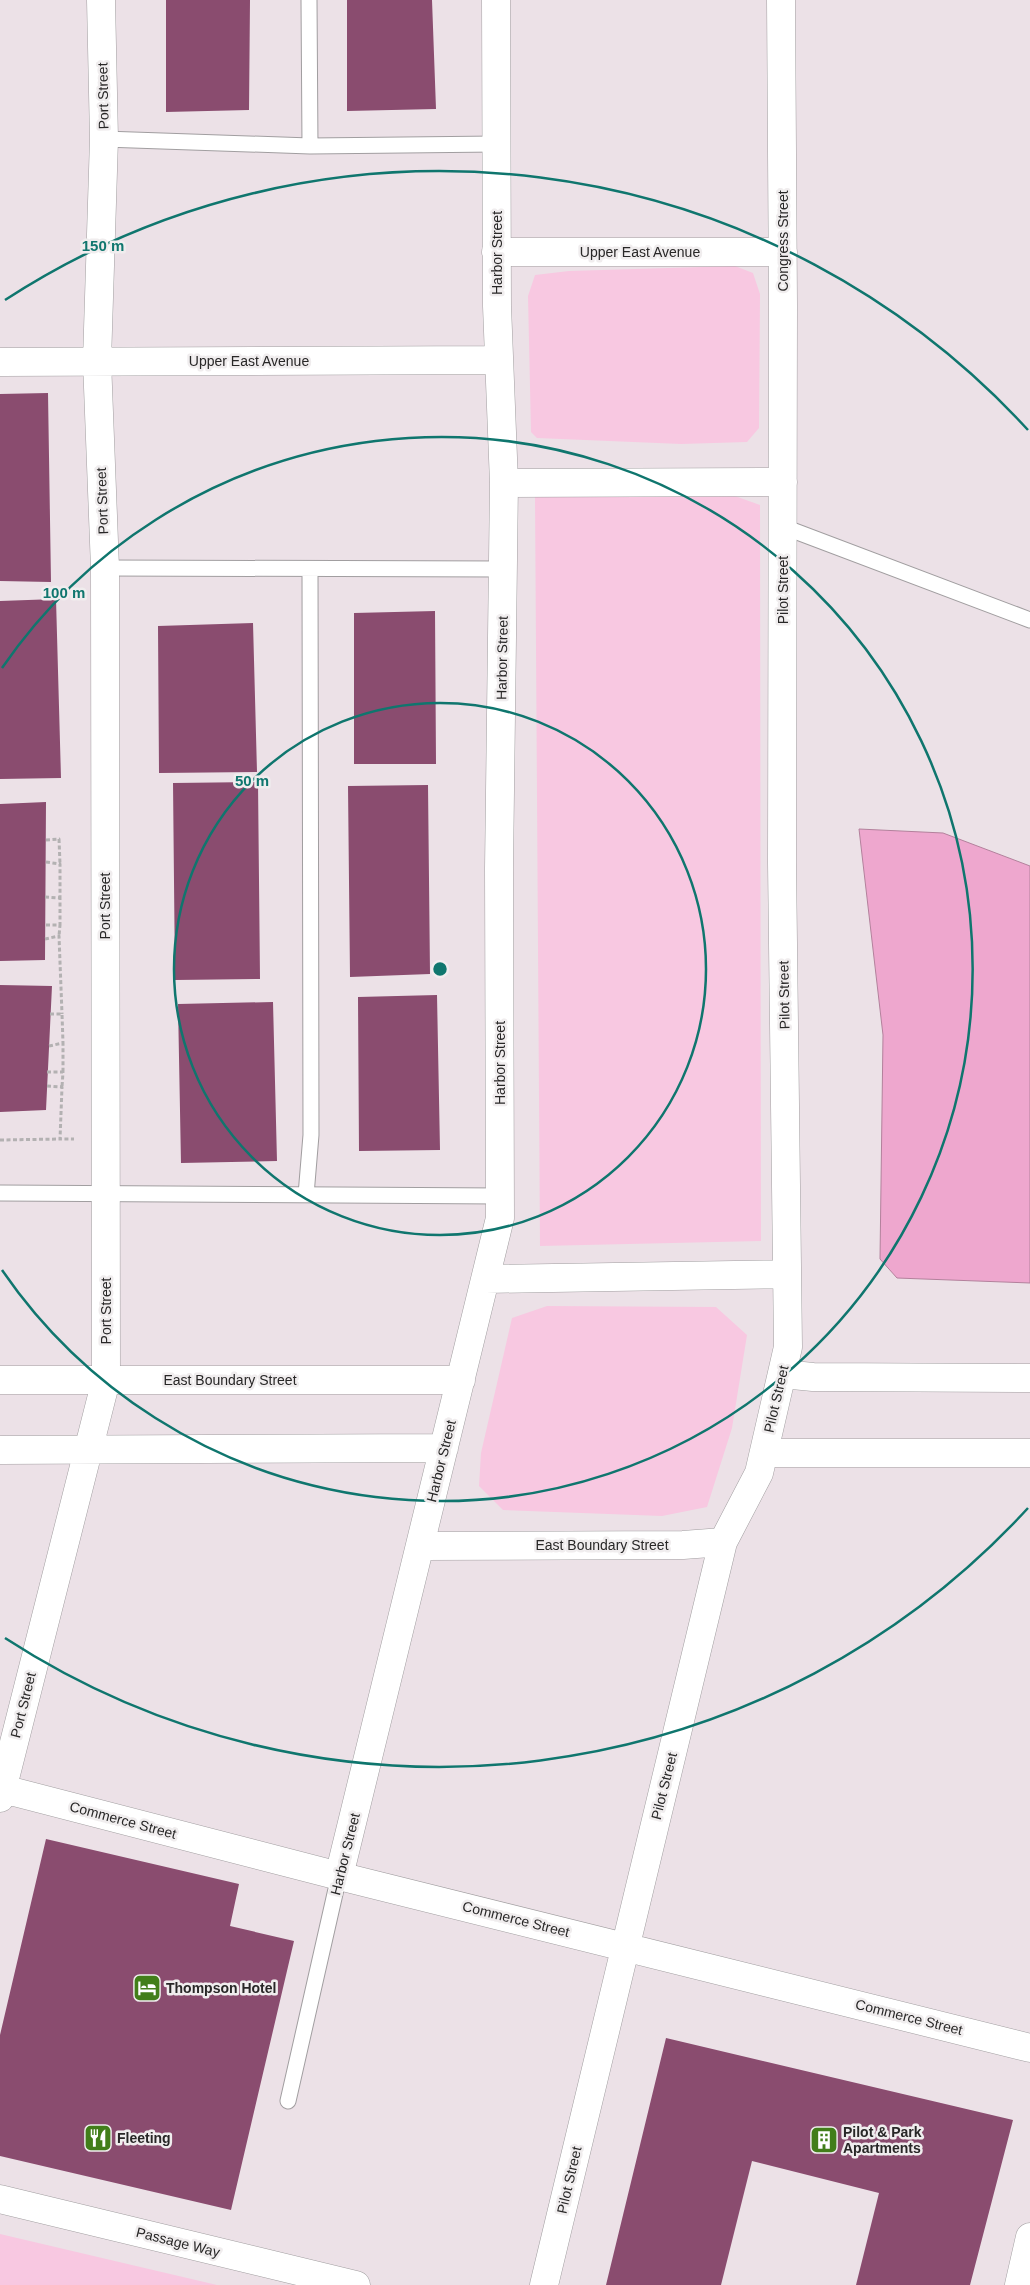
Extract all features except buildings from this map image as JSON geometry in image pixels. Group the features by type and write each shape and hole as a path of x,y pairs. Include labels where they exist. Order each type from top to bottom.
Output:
{"street":[{"name":"Port Street","path":"1,1794 106,1380 105,568 97,362 104,139 101,0"},
{"name":"Harbor Street","path":"339,1876 500,1218 499,868 504,482 498,360 496,252 496,0"},
{"name":"Congress Street","path":"781,0 783,482"},
{"name":"Upper East Avenue","path":"496,252 783,252"},
{"name":"Upper East Avenue","path":"0,362 498,360"},
{"path":"504,482 783,482"},
{"name":"Pilot Street","path":"544,2285 723,1542 759,1473 788,1347 782,863 783,482"},
{"path":"486,1279 787,1274"},
{"path":"782,1374 819,1377 1030,1378"},
{"name":"East Boundary Street","path":"0,1380 461,1380"},
{"path":"0,1450 444,1448"},
{"path":"764,1453 1030,1453"},
{"name":"East Boundary Street","path":"420,1546 683,1545 723,1542"},
{"name":"Commerce Street","path":"1,1794 625,1946 1030,2048"},
{"name":"Passage Way","path":"0,2199 356,2285"},
{"path":"1019,2285 1030,2238"}],"lane":[{"path":"309,0 310,146"},
{"path":"104,139 310,146 497,144"},
{"path":"784,527 1030,620"},
{"path":"105,568 503,569"},
{"path":"306,1195 311,1136 310,569"},
{"path":"0,1193 500,1196"},
{"name":"Harbor Street","path":"288,2101 339,1876"}],"path":[{"path":"46,840 59,839 59,936 63,1042 60,1139"},
{"path":"46,862 60,864"},
{"path":"46,897 60,898"},
{"path":"46,925 60,925"},
{"path":"45,938 59,936"},
{"path":"50,1014 62,1014"},
{"path":"49,1046 63,1042"},
{"path":"47,1072 63,1072"},
{"path":"47,1086 62,1087"},
{"path":"0,1140 105,1139"}],"shaded area":[{"path":"0,0 1030,0 1030,2285 0,2285"},
{"path":"735,266 753,273 760,294 759,428 747,442 681,444 537,438 531,432 528,296 535,275 569,271"},
{"path":"732,495 760,505 761,1241 540,1246 535,497"},
{"path":"859,829 943,833 1030,866 1030,1283 897,1278 880,1259 883,1035"},
{"path":"547,1306 716,1307 747,1335 732,1428 707,1507 662,1516 503,1510 479,1486 481,1453 512,1318"},
{"path":"0,2234 217,2285 0,2285"}],"place":[{"name":"Thompson Hotel","path":"147,1988"},
{"name":"Fleeting","path":"98,2138"},
{"name":"Pilot & Park Apartments","path":"824,2140"}]}
